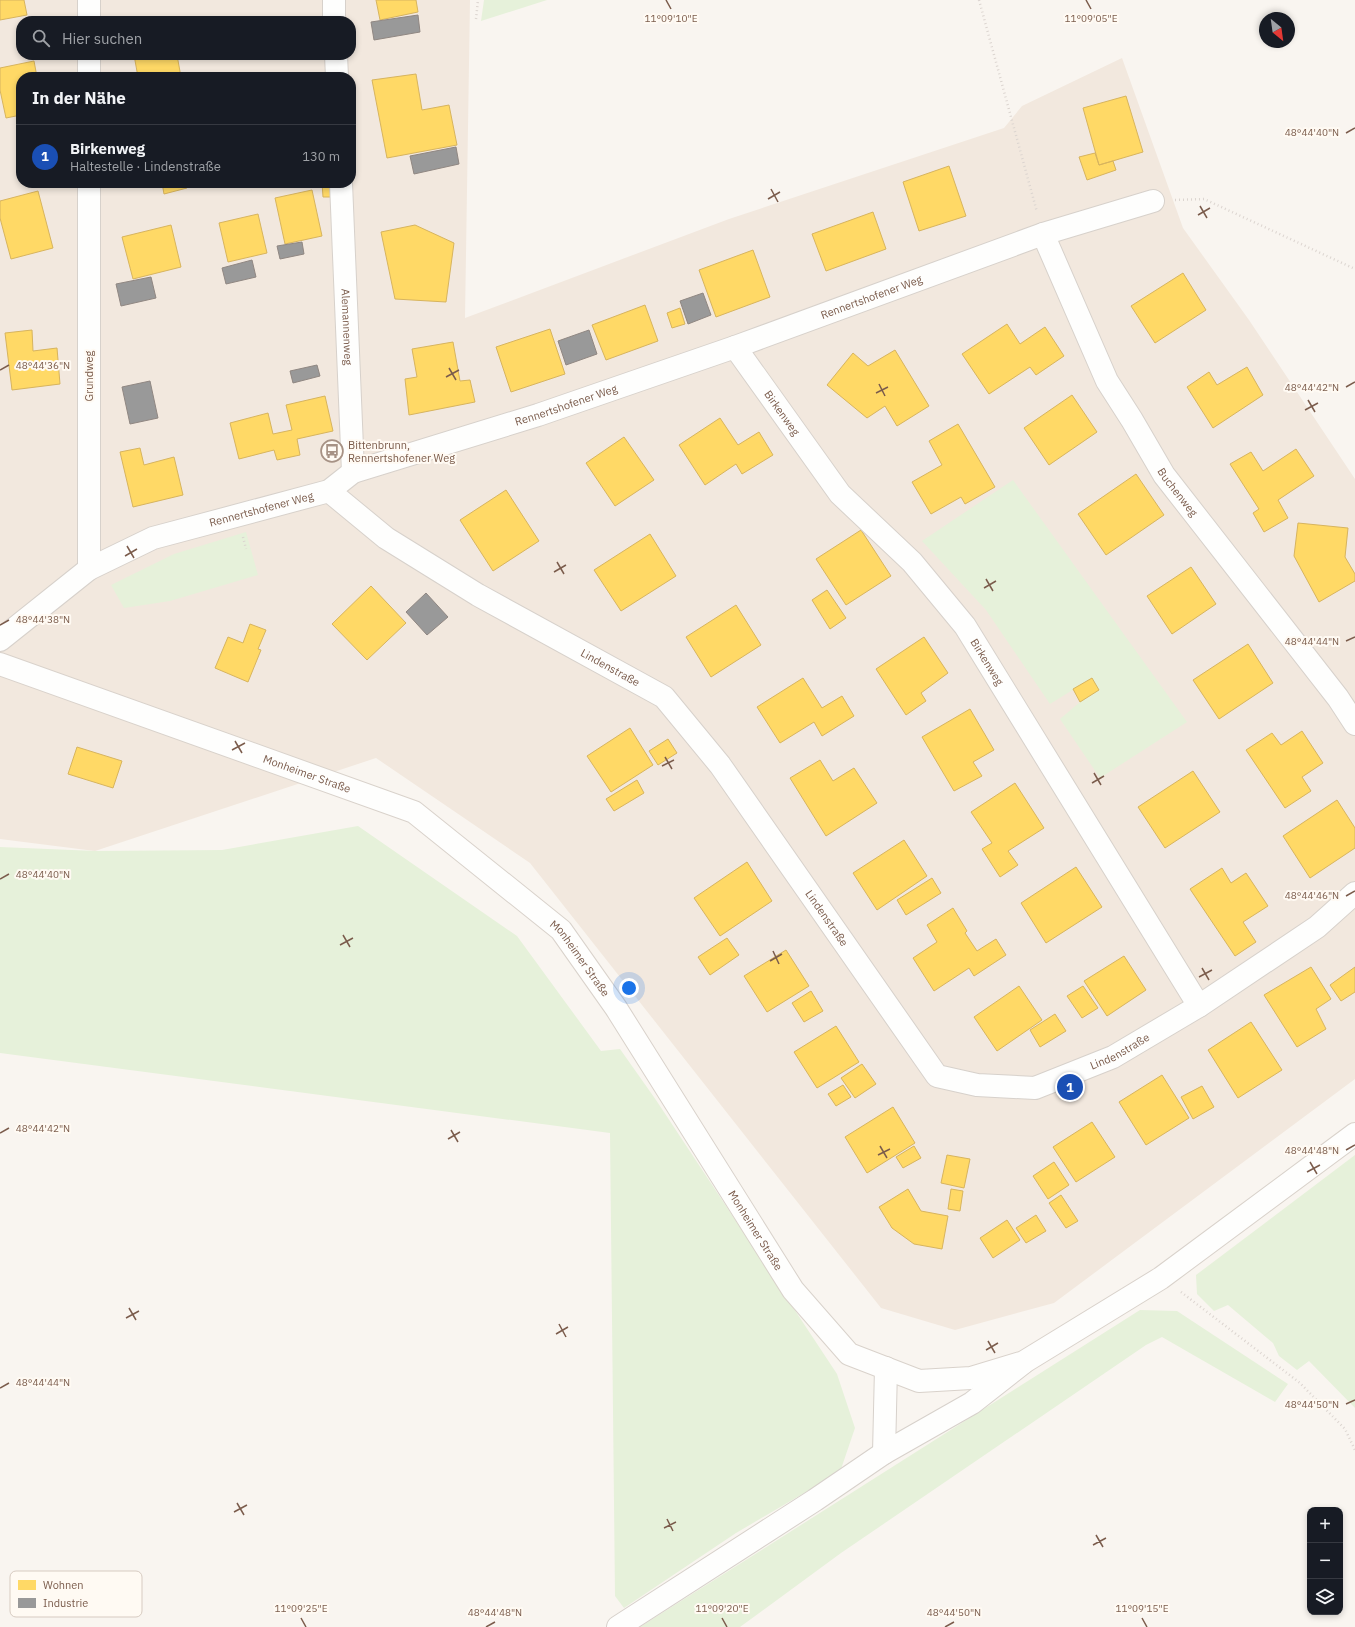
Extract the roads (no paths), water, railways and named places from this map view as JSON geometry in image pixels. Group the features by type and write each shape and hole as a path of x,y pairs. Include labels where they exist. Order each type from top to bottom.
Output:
{"street":[{"path":"89,0 89,16"},
{"path":"334,0 334,16"},
{"path":"89,60 89,72"},
{"path":"336,60 337,72"},
{"name":"Grundweg","path":"89,188 89,569"},
{"name":"Alemannenweg","path":"341,188 353,472"},
{"name":"Rennertshofener Weg","path":"0,640 89,569 153,538 329,490 353,472 530,417 735,347 1042,234 1153,201"},
{"name":"Buchenweg","path":"1042,234 1106,381 1132,420 1164,476 1338,698 1355,724"},
{"name":"Birkenweg","path":"735,347 840,494 912,562 966,626 1199,1006"},
{"name":"Lindenstraße","path":"329,490 386,538 471,591 664,697 720,765 937,1076 977,1085 1034,1088 1113,1057 1199,1006 1317,927 1355,893"},
{"name":"Monheimer Straße","path":"0,664 414,812 561,930 616,1008 793,1290 849,1354 919,1381 971,1378 1024,1362"},
{"path":"618,1627 884,1453 972,1403 1024,1362 1162,1278 1355,1134"},
{"path":"884,1453 886,1368"}],"place":[{"name":"Bittenbrunn, Rennertshofener Weg","path":"332,451"},
{"name":"Birkenweg","path":"1070,1087"}]}
